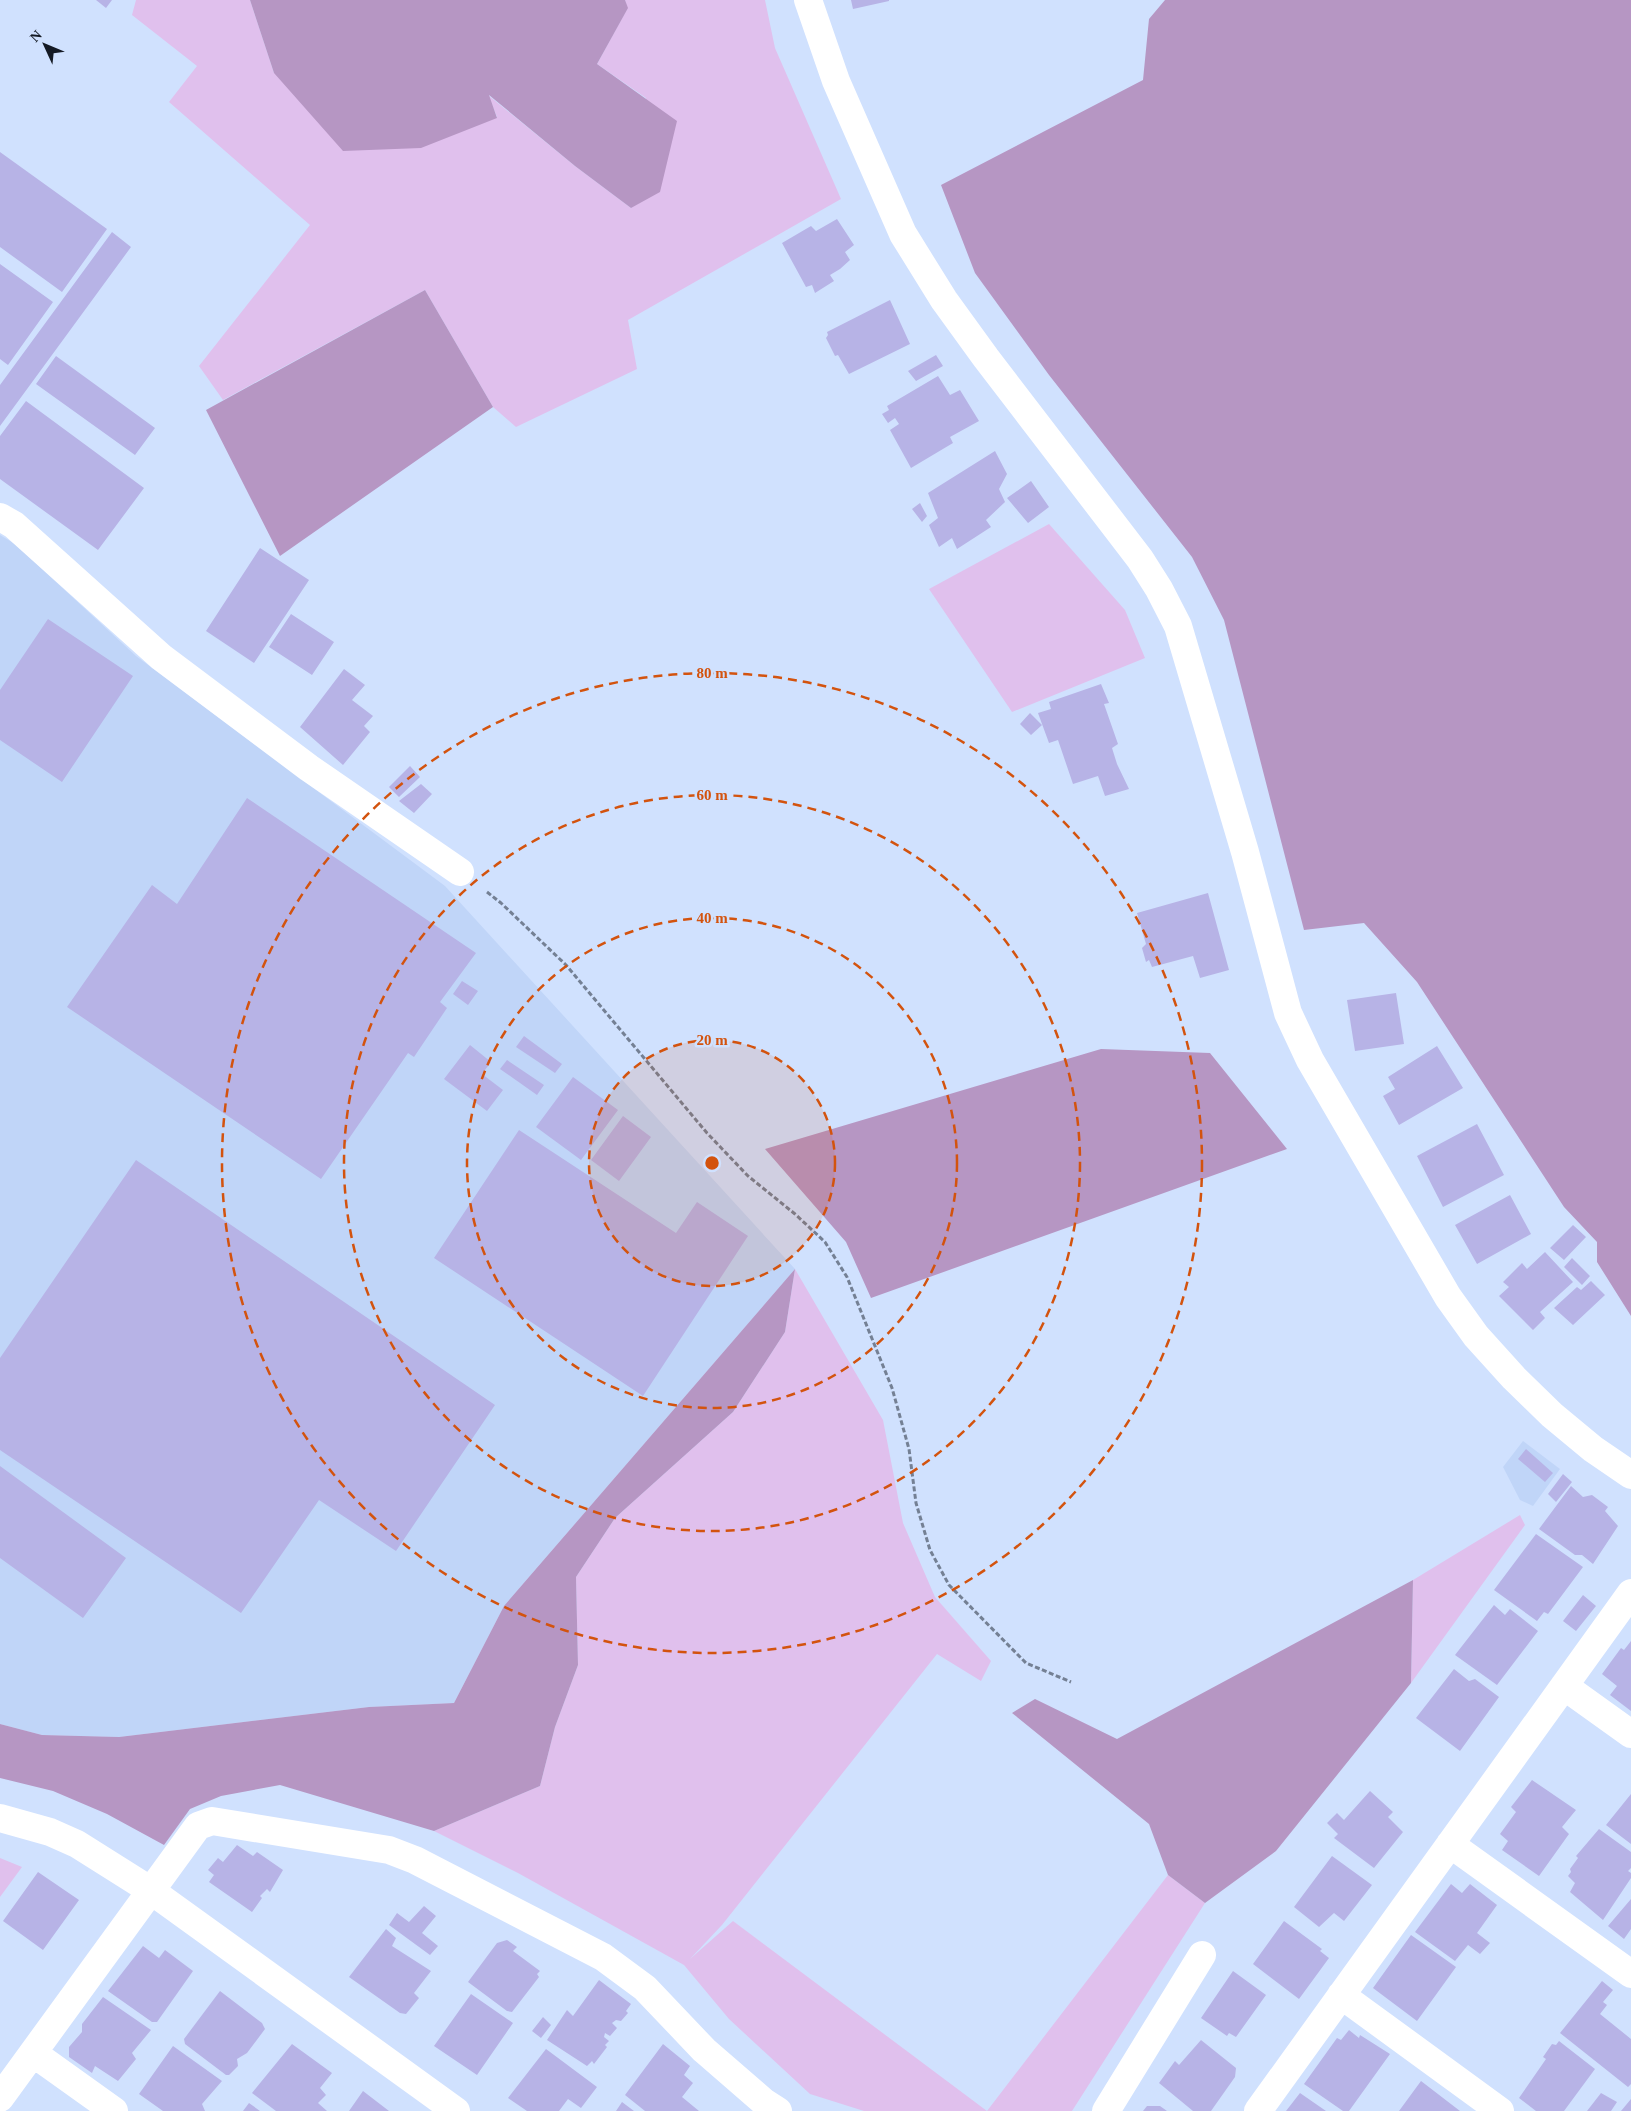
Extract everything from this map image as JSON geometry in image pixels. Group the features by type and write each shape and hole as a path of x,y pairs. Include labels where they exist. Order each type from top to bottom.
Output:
{"street":[{"path":"808,0 836,80 903,234 944,300 986,358 1140,559 1159,589 1178,626 1245,852 1288,1012 1310,1060 1448,1297 1476,1336 1514,1378 1552,1415 1593,1449 1631,1475"},
{"path":"0,517 14,525 161,657 309,768 460,872"},
{"path":"1258,2111 1631,1593"},
{"path":"1564,1686 1631,1734"},
{"path":"0,1818 50,1832 78,1844 150,1890 456,2111"},
{"path":"0,2098 198,1826 212,1820 389,1850 415,1860 603,1957 645,1988 704,2050 764,2102 778,2111"},
{"path":"1450,1844 1631,1974"},
{"path":"1106,2111 1202,1955"},
{"path":"1341,1995 1500,2111"},
{"path":"33,2053 114,2111"}],"path":[{"path":"460,872 501,903 566,964 707,1133 748,1176 795,1214 825,1242 847,1277 892,1388 909,1448 916,1503 930,1550 949,1584 1026,1663 1071,1682"}],"shaded area":[{"path":"136,0 250,0 274,73 497,117 488,95 575,166 631,208 646,98 597,64 627,9 625,0 765,0 775,48 841,199 628,320 637,369 516,427 493,407 425,290 223,400 199,366 310,225 169,102 197,66 132,15"},
{"path":"250,0 625,0 628,8 597,64 677,121 660,192 631,208 575,166 489,95 497,118 421,148 343,151 274,73"},
{"path":"1165,0 1631,0 1631,1316 1597,1262 1597,1242 1564,1207 1417,982 1364,923 1304,930 1224,620 1192,557 1049,375 975,273 941,185 1143,80 1149,19"},
{"path":"425,290 493,407 280,556 206,410"},
{"path":"1049,524 1125,610 1145,658 1012,712 929,589"},
{"path":"0,535 15,544 136,656 445,886 795,1269 504,1606 454,1703 369,1707 119,1737 42,1735 0,1724"},
{"path":"1101,1049 1210,1053 1287,1149 871,1298 846,1242 765,1149"},
{"path":"795,1269 883,1420 903,1523 935,1597 991,1661 981,1681 937,1654 722,1925 690,1959 733,1921 987,2111 864,2111 810,2094 729,2019 684,1965 518,1873 434,1831 540,1786 555,1727 578,1665 576,1577 615,1518 733,1412 785,1332"},
{"path":"795,1269 785,1332 733,1412 615,1518 576,1577 578,1665 555,1727 540,1786 434,1831 280,1785 221,1796 190,1809 164,1845 107,1814 53,1791 0,1778 0,1724 42,1735 119,1737 369,1707 454,1703 504,1606"},
{"path":"1523,1441 1560,1469 1533,1506 1520,1500 1503,1467"},
{"path":"1520,1515 1525,1525 1411,1683 1413,1580"},
{"path":"1413,1580 1411,1683 1276,1851 1205,1903 1168,1875 1149,1824 1012,1713 1035,1699 1117,1739"},
{"path":"0,1858 22,1867 0,1897"},
{"path":"1168,1875 1205,1903 1072,2111 987,2111"}],"building":[{"path":"96,0 112,0 106,8"},
{"path":"851,0 889,0 889,1 853,9"},
{"path":"0,152 107,229 62,292 0,247"},
{"path":"837,219 854,245 845,252 850,260 830,275 834,281 815,293 812,285 806,287 782,243 811,226 816,231"},
{"path":"112,232 131,247 0,426 0,385"},
{"path":"0,264 53,302 8,365 0,359"},
{"path":"890,300 910,344 849,374 838,355 835,356 826,338 827,332"},
{"path":"936,355 943,366 916,381 908,371"},
{"path":"56,356 155,428 135,455 36,384"},
{"path":"938,376 950,395 960,390 979,421 950,437 953,443 911,468 890,430 899,424 895,418 888,423 882,414 889,410 887,406"},
{"path":"26,401 144,488 98,550 0,479 0,436"},
{"path":"995,451 1007,474 999,489 1005,502 986,520 991,527 957,549 952,538 939,547 929,525 938,518 928,493"},
{"path":"1031,481 1049,507 1028,523 1007,498"},
{"path":"920,503 927,516 922,522 912,509"},
{"path":"260,548 309,580 254,663 206,631"},
{"path":"291,614 334,642 312,675 269,647"},
{"path":"48,619 133,676 62,782 0,740 0,690"},
{"path":"344,669 365,685 352,700 373,716 364,726 370,732 343,765 300,727"},
{"path":"1101,684 1109,703 1104,704 1118,744 1112,748 1117,764 1129,789 1105,796 1098,776 1073,784 1058,740 1049,743 1038,713 1051,709 1049,702"},
{"path":"1030,713 1042,725 1031,735 1020,724"},
{"path":"410,766 420,777 399,797 389,787"},
{"path":"421,784 432,794 414,813 399,801"},
{"path":"247,798 476,953 440,1002 447,1008 414,1057 408,1053 321,1179 67,1007 152,885 177,904"},
{"path":"1208,893 1229,970 1200,978 1193,956 1152,967 1149,960 1146,962 1142,948 1146,944 1137,913"},
{"path":"462,981 478,991 468,1005 453,994"},
{"path":"1396,993 1404,1044 1355,1051 1347,1000"},
{"path":"524,1036 562,1064 555,1073 516,1047"},
{"path":"470,1045 491,1062 482,1074 503,1090 487,1111 444,1079"},
{"path":"1437,1046 1463,1088 1399,1125 1383,1096 1395,1089 1388,1077"},
{"path":"507,1060 544,1085 537,1095 500,1069"},
{"path":"573,1077 618,1110 581,1160 536,1127"},
{"path":"623,1116 651,1137 619,1181 591,1160"},
{"path":"1477,1124 1504,1175 1443,1207 1417,1156"},
{"path":"519,1130 676,1233 697,1202 748,1236 643,1396 434,1258"},
{"path":"136,1160 495,1405 396,1551 319,1500 241,1613 0,1450 0,1358"},
{"path":"1510,1195 1531,1234 1477,1264 1455,1225"},
{"path":"1573,1225 1586,1237 1564,1260 1550,1248"},
{"path":"1545,1252 1573,1282 1540,1312 1545,1318 1533,1330 1499,1296 1509,1287 1503,1282 1522,1263 1527,1269"},
{"path":"1572,1258 1590,1276 1582,1285 1564,1267"},
{"path":"1591,1281 1605,1295 1573,1325 1554,1308 1577,1287 1581,1290"},
{"path":"1526,1449 1553,1473 1545,1482 1518,1459"},
{"path":"0,1466 126,1558 83,1618 0,1558"},
{"path":"1563,1474 1572,1482 1556,1502 1548,1494"},
{"path":"1571,1486 1583,1497 1592,1495 1608,1507 1605,1511 1618,1526 1593,1564 1582,1555 1575,1555 1539,1529"},
{"path":"1536,1534 1583,1567 1548,1614 1544,1612 1537,1621 1494,1590"},
{"path":"1583,1595 1596,1606 1576,1631 1563,1621"},
{"path":"1494,1605 1505,1615 1510,1609 1538,1631 1497,1685 1455,1655"},
{"path":"1631,1641 1631,1711 1610,1695 1617,1686 1602,1674 1621,1648 1624,1650"},
{"path":"1454,1669 1469,1681 1475,1679 1499,1697 1460,1751 1416,1718"},
{"path":"1532,1780 1576,1810 1562,1827 1569,1834 1539,1876 1502,1850 1508,1841 1500,1834 1516,1812 1511,1807"},
{"path":"1370,1791 1393,1812 1388,1817 1403,1832 1374,1868 1334,1838 1338,1834 1327,1823 1337,1813 1344,1820"},
{"path":"1631,1794 1631,1844 1606,1825"},
{"path":"1599,1829 1631,1852 1631,1868 1628,1871 1631,1873 1631,1878 1603,1920 1570,1892 1575,1883 1568,1876 1571,1872 1570,1869 1578,1858 1576,1856"},
{"path":"237,1845 253,1856 257,1852 283,1870 270,1892 267,1889 260,1896 262,1898 252,1912 209,1882 214,1875 208,1870 218,1858 223,1862"},
{"path":"1332,1856 1372,1885 1344,1921 1334,1913 1319,1927 1294,1907"},
{"path":"38,1872 79,1900 43,1950 3,1921"},
{"path":"1451,1884 1462,1893 1470,1884 1497,1905 1477,1933 1490,1943 1480,1954 1468,1945 1455,1961 1415,1932"},
{"path":"1631,1899 1631,1929 1624,1939 1608,1926"},
{"path":"424,1906 436,1916 422,1933 438,1946 430,1955 389,1925 397,1913 409,1922"},
{"path":"1284,1921 1322,1949 1320,1951 1329,1958 1299,1999 1253,1964"},
{"path":"386,1929 396,1938 392,1946 431,1971 414,1993 419,1998 406,2014 400,2013 349,1977"},
{"path":"1411,1935 1456,1967 1417,2021 1373,1988"},
{"path":"507,1940 517,1947 513,1951 540,1971 537,1974 539,1977 512,2012 507,2011 468,1982 497,1943"},
{"path":"143,1946 159,1958 165,1950 193,1971 157,2022 152,2022 108,1991"},
{"path":"1233,1971 1266,1995 1236,2037 1229,2033 1227,2036 1201,2018"},
{"path":"599,1980 631,2004 626,2011 628,2013 621,2021 616,2020 612,2023 617,2028 610,2036 605,2033 604,2037 609,2041 605,2045 607,2047 594,2064 592,2061 587,2066 547,2040 567,2010 573,2016"},
{"path":"1602,1981 1613,1990 1603,2002 1607,2005 1600,2014 1631,2039 1631,2084 1628,2087 1560,2033"},
{"path":"220,1991 262,2023 265,2029 247,2053 237,2059 238,2066 229,2075 226,2075 185,2044 184,2039"},
{"path":"471,1994 513,2023 477,2075 434,2046"},
{"path":"103,1997 151,2030 132,2053 136,2059 118,2081 95,2066 92,2073 69,2057 69,2047 82,2032 82,2024"},
{"path":"543,2017 551,2025 541,2038 532,2031"},
{"path":"1349,2030 1359,2038 1360,2035 1390,2054 1349,2111 1343,2111 1304,2084 1337,2038 1341,2040"},
{"path":"1201,2040 1236,2068 1235,2077 1211,2111 1193,2111 1159,2083 1175,2061 1179,2065"},
{"path":"1559,2041 1595,2069 1564,2111 1536,2111 1519,2098 1546,2059 1543,2057 1552,2044 1556,2045"},
{"path":"292,2044 332,2073 320,2088 326,2095 318,2103 327,2111 276,2111 252,2093"},
{"path":"663,2044 690,2066 684,2075 693,2083 682,2097 699,2111 645,2111 625,2095"},
{"path":"173,2046 222,2081 202,2104 205,2111 163,2111 139,2094"},
{"path":"546,2049 597,2087 581,2108 568,2099 559,2111 527,2111 508,2098"},
{"path":"1421,2081 1460,2111 1399,2111"},
{"path":"363,2091 389,2111 349,2111"},
{"path":"1300,2093 1326,2111 1286,2111"},
{"path":"1601,2093 1617,2102 1611,2111 1587,2111"},
{"path":"1631,2099 1631,2111 1621,2111"},
{"path":"622,2102 634,2111 616,2111"},
{"path":"249,2103 260,2111 243,2111"},
{"path":"1147,2106 1160,2106 1167,2111 1143,2111"}]}
